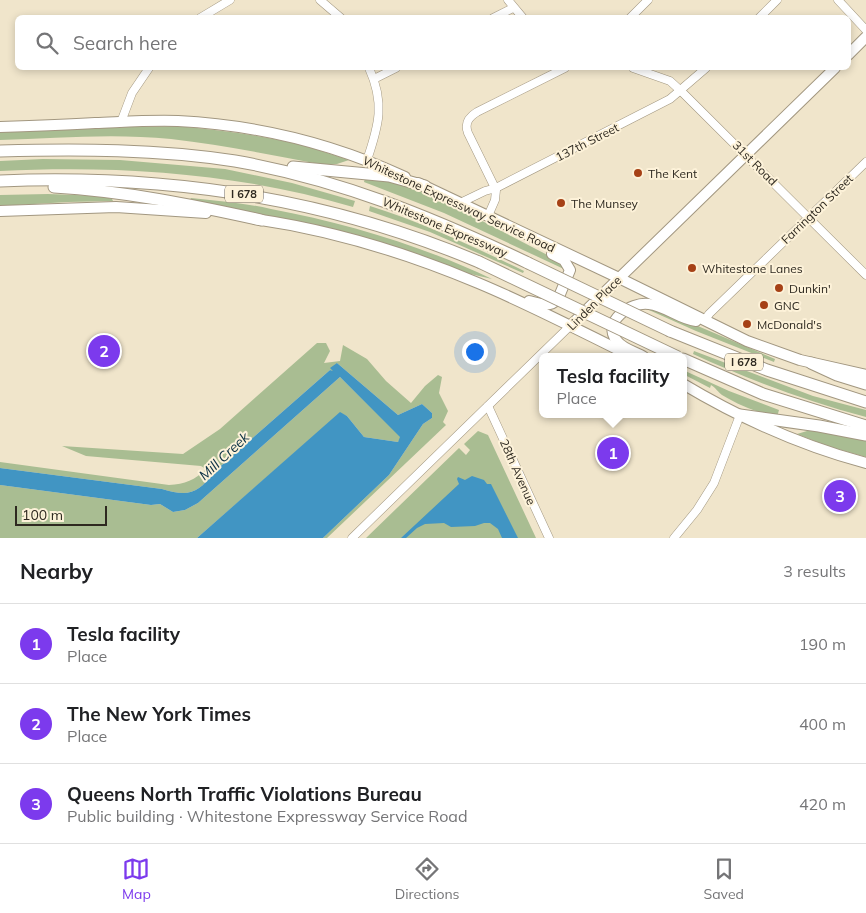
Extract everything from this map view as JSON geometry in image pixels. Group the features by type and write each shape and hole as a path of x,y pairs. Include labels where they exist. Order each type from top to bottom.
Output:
{"highway":[{"name":"Whitestone Expressway","path":"0,150 140,152 225,160 292,173 368,195 439,222 670,331 745,362 821,388 866,400"},
{"path":"225,160 389,176 425,186"},
{"name":"Whitestone Expressway","path":"0,183 74,180 187,186 254,195 304,205 359,219 479,262 670,353"},
{"path":"0,183 108,192 193,205 261,220"},
{"name":"I 678","path":"687,361 763,394 866,426"},
{"path":"811,364 837,375 865,375"},
{"path":"740,415 866,435"}],"main road":[{"path":"851,51 866,38"},
{"name":"Linden Place","path":"570,326 833,70"},
{"name":"Whitestone Expressway Service Road","path":"0,127 177,121 243,128 293,138 367,160 756,345 811,364"},
{"path":"0,211 127,207 199,212 261,220 322,232 392,252 450,272 508,296 625,353"},
{"path":"508,296 542,305 553,304 558,299 570,272 569,266 564,260 539,247 514,229"},
{"path":"637,353 620,344 614,335 613,328 615,322 620,314 626,310 638,305 649,304 686,319 705,320"},
{"path":"687,379 729,404 740,415"},
{"path":"687,386 740,415 813,446 866,463"}],"street":[{"path":"320,0 338,15"},
{"path":"508,0 520,15"},
{"path":"633,15 648,0"},
{"path":"762,15 778,0"},
{"path":"838,0 866,30"},
{"path":"205,15 227,1"},
{"path":"500,15 513,8"},
{"path":"121,122 132,93 148,70"},
{"path":"367,160 379,116 379,100 370,70"},
{"path":"374,79 392,70"},
{"path":"488,216 496,198 496,188 468,133 467,123 474,114 560,70"},
{"name":"31st Road","path":"639,70 670,81 746,154 866,275"},
{"name":"137th Street","path":"460,203 486,190 496,188 670,99 704,70"},
{"path":"863,165 866,174"},
{"name":"Farrington Street","path":"705,320 863,165"},
{"name":"Linden Place","path":"542,353 570,326"},
{"name":"Linden Place","path":"352,538 539,356"},
{"name":"28th Avenue","path":"488,406 549,538"},
{"path":"674,538 697,510 714,483 740,415"}],"green space":[{"path":"177,126 270,138 349,160 337,164 324,165 228,147 150,137 0,140 0,132"},
{"path":"43,159 120,160 225,169 292,183 355,201 353,207 267,186 178,174 89,169 0,171 0,161"},
{"path":"365,178 386,178 419,188 557,260 566,270 444,213 364,182"},
{"path":"0,195 102,196 113,201 0,206"},
{"path":"191,198 261,207 327,221 412,246 492,279 462,272 428,258 317,225 194,202 190,200"},
{"path":"370,206 468,244 524,271 523,273 430,232 369,211"},
{"path":"640,306 658,309 775,359 774,362 696,331"},
{"path":"317,343 326,343 330,351 324,363 340,361 343,345 367,359 386,381 411,403 425,386 438,375 442,377 439,393 448,411 443,422 446,425 327,538 323,538 389,475 423,424 432,418 432,413 422,404 398,415 337,363 334,372 330,370 214,472 203,485 192,492 179,493 162,489 0,468 0,462 169,485 189,481 206,469 201,466 86,456 62,446 183,454 220,429"},
{"path":"694,351 813,396 866,410 866,417 800,397 757,381 693,354"},
{"path":"687,372 729,391 779,410 777,417 735,402 722,395 711,385 710,388 687,376"},
{"path":"340,377 401,437 398,442 364,437 347,416 340,413 197,538 0,538 0,485 151,505 160,504 173,512 185,510 198,503"},
{"path":"820,429 866,441 866,457 827,446 797,434"},
{"path":"478,431 488,435 536,538 366,538 459,448 466,455 470,450 464,444"}],"water":[{"path":"337,363 398,415 422,404 432,413 432,418 423,424 389,475 323,538 197,538 340,412 347,416 364,437 398,442 400,437 340,377 198,503 185,510 173,512 160,504 151,505 0,485 0,468 162,489 179,493 192,492 203,485 214,472 330,370 333,371 330,368"},
{"path":"472,476 484,480 487,484 491,484 518,538 502,538 498,529 490,523 451,527 444,523 425,524 417,528 406,538 401,538 459,484 458,477 465,480"}],"place":[{"name":"The Kent","path":"638,173"},
{"name":"The Munsey","path":"561,203"},
{"name":"Whitestone Lanes","path":"692,268"},
{"name":"Dunkin'","path":"779,288"},
{"name":"GNC","path":"764,305"},
{"name":"McDonald's","path":"747,324"},
{"name":"The New York Times","path":"104,351"},
{"name":"Tesla facility","path":"613,453"},
{"name":"Queens North Traffic Violations Bureau","path":"840,496"}],"water label":[{"name":"Mill Creek","path":"224,456"}]}
